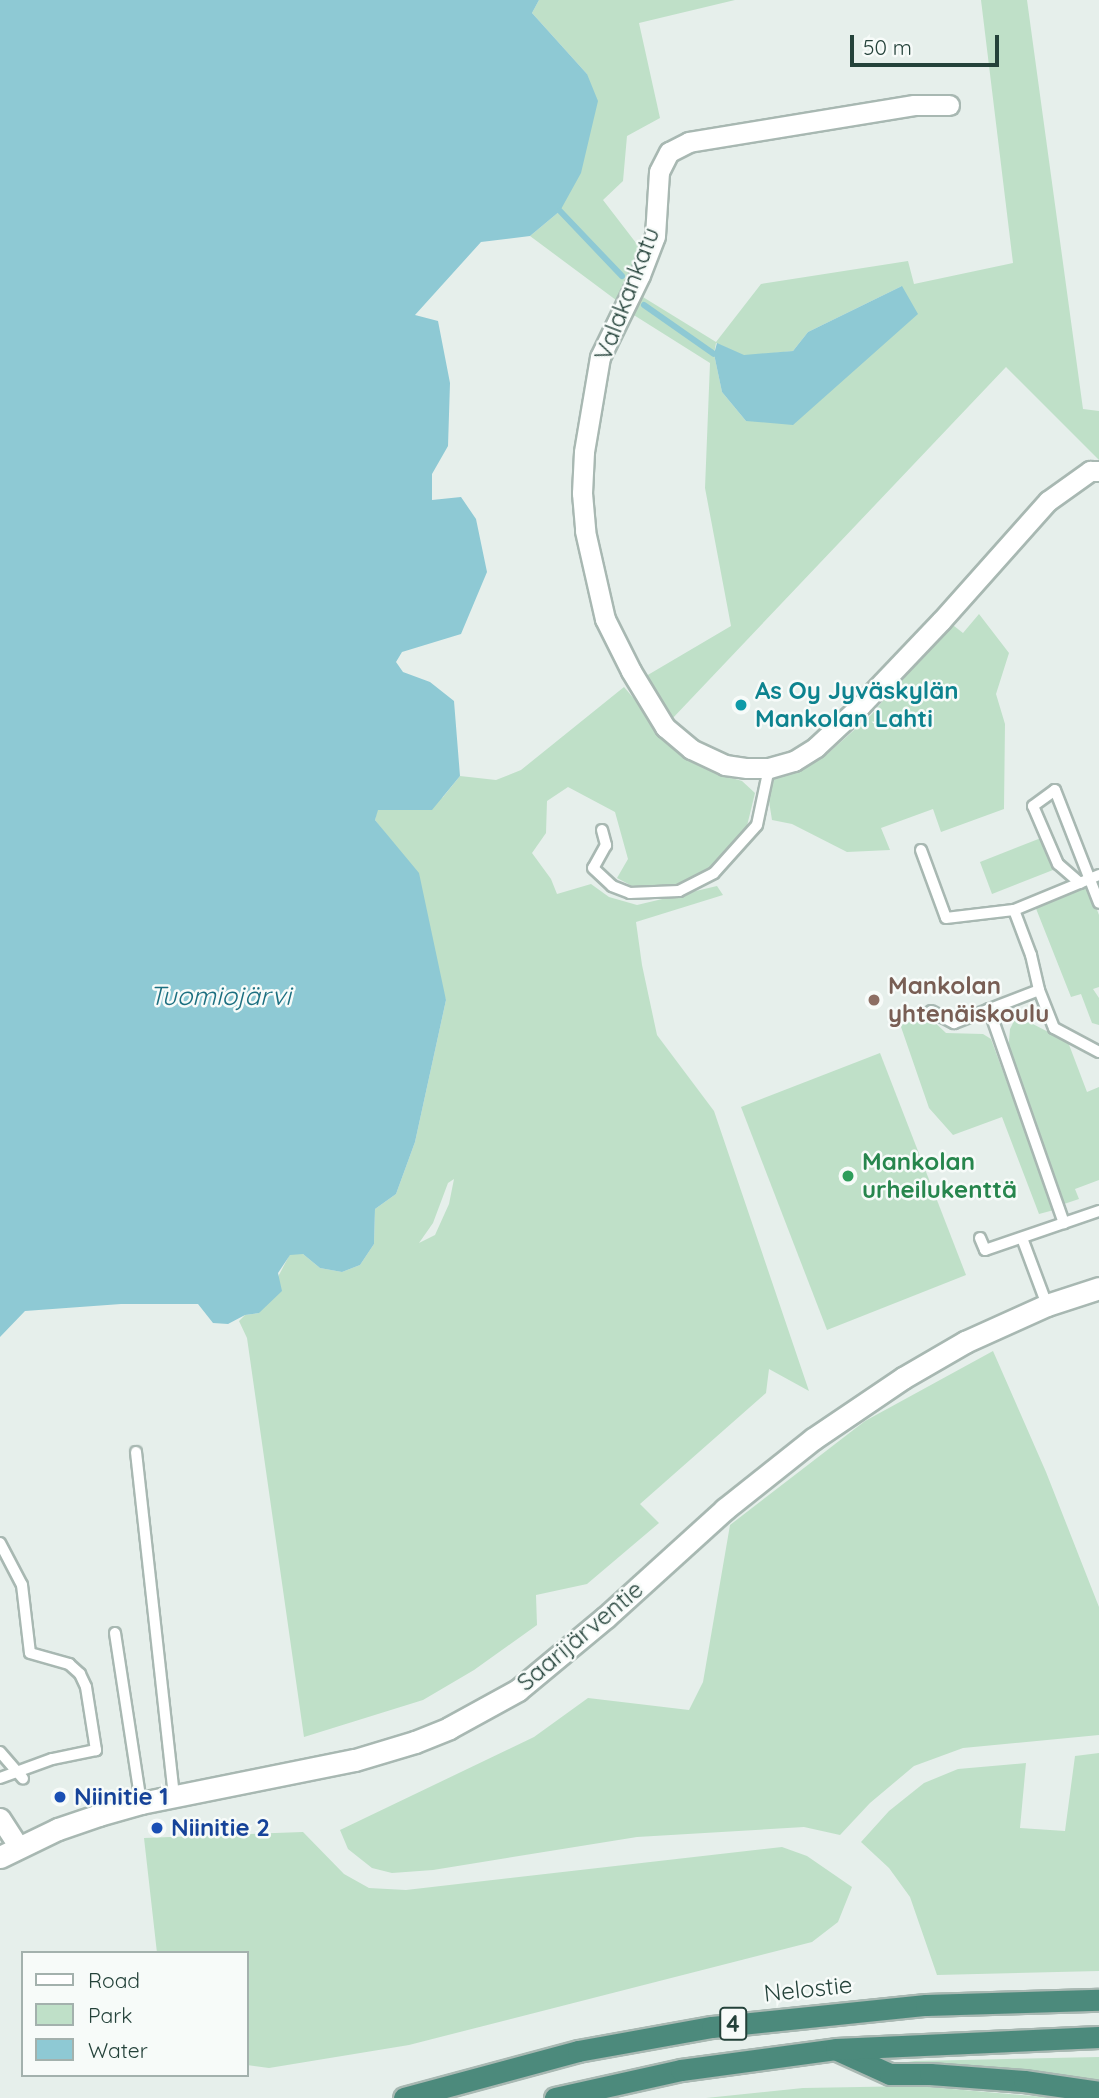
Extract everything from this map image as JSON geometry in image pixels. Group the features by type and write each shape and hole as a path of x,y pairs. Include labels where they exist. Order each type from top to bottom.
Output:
{"highway":[{"name":"Nelostie","path":"404,2098 578,2051 712,2027 926,2005 1099,2000"},
{"name":"4","path":"555,2098 681,2070 835,2049 1099,2037"},
{"path":"835,2049 890,2074 1024,2081 1099,2092"}],"main road":[{"name":"Saarijärventie","path":"0,1857 58,1829 141,1803 290,1774 403,1746 449,1728 518,1690 606,1617 725,1509 813,1438 903,1378 965,1342 1047,1305 1098,1292"}],"street":[{"name":"Valakankatu","path":"950,105 914,105 702,139 669,152 659,172 655,236 640,275 600,357 584,452 582,493 591,569 606,619 631,671 665,727 691,749 725,765 769,768 794,761 816,747 941,621 1048,501 1090,471 1099,471"},
{"path":"0,1818 19,1847"}],"lane":[{"path":"602,830 606,845 593,869 612,886 630,893 679,891 714,873 757,825 769,768"},
{"path":"1090,878 1058,864 1033,806 1055,790 1090,878 1099,903"},
{"path":"921,850 946,918 1014,910 1090,878"},
{"path":"1014,910 1054,1028 1099,1052"},
{"path":"931,1011 954,1023 1039,990"},
{"path":"989,1009 1064,1223"},
{"path":"980,1238 985,1250 1099,1211"},
{"path":"1022,1238 1047,1305"},
{"path":"136,1452 174,1796"},
{"path":"0,1543 22,1584 30,1653 69,1664 80,1674 86,1687 96,1750 19,1775 0,1777"},
{"path":"116,1633 127,1730 141,1803"},
{"path":"0,1752 19,1775"}],"green space":[{"path":"539,0 735,0 639,23 660,118 627,136 623,181 603,200 643,252 620,303 530,236 560,211 587,74 532,13"},
{"path":"981,0 1027,0 1083,409 1099,411 1099,460 1006,367 671,720 641,679 731,626 705,488 710,363 629,312 638,294 716,342 761,284 908,261 914,284 1013,263","holes":["902,286 746,421 722,392 714,354 716,343 744,356 793,351 808,332"]},
{"path":"979,614 1009,653 996,694 1005,724 1004,809 941,832 933,809 881,828 890,850 847,852 792,824 772,820 768,795 775,778 799,771 824,757 872,714 949,622 963,633"},
{"path":"624,687 684,757 719,774 742,781 755,793 746,830 710,867 680,885 657,890 632,886 617,878 628,859 615,812 568,787 547,801 546,833 532,853 551,879 557,894 591,884 609,897 637,905 717,886 723,895 636,922 642,965 657,1035 714,1111 809,1391 769,1369 766,1393 640,1504 659,1523 587,1584 536,1595 537,1625 474,1670 423,1700 304,1737 247,1338 239,1321 245,1315 259,1313 290,1254 303,1254 320,1268 342,1272 360,1265 374,1244 375,1209 396,1194 415,1142 446,1000 386,834 375,820 377,810 417,810 443,797 460,776 496,780 521,770","holes":["454,1179 449,1204 435,1235 419,1243 433,1223 448,1183"]},
{"path":"1041,838 1053,870 992,894 980,862"},
{"path":"1088,886 1099,915 1099,987 1093,989 1099,998 1099,1025 1092,1023 1081,994 1071,997 1035,906"},
{"path":"929,1017 946,1033 983,1034 991,1039 1054,1210 1039,1214 1002,1117 953,1135 929,1108 900,1024"},
{"path":"1021,1018 1068,1042 1087,1092 1099,1087 1099,1180 1075,1189 1079,1199 1064,1204 1008,1052 1010,1029 1015,1019"},
{"name":"Mankolan urheilukenttä","path":"880,1053 966,1275 827,1330 741,1107"},
{"path":"993,1351 1046,1472 1099,1607 1099,1735 963,1748 914,1766 870,1803 840,1835 804,1827 637,1837 433,1870 392,1873 372,1868 348,1849 340,1830 534,1737 588,1698 689,1710 703,1682 730,1525 865,1421"},
{"path":"1099,1753 1099,1971 937,1975 910,1897 889,1868 861,1842 889,1811 924,1783 958,1769 1026,1763 1020,1828 1065,1831 1075,1756"},
{"path":"303,1832 344,1874 369,1888 406,1890 782,1847 807,1856 852,1887 838,1922 812,1942 409,2045 269,2068 248,2065 248,1951 157,1951 144,1838"},
{"path":"1099,2057 1099,2083 885,2065 915,2061"},
{"path":"917,2086 1055,2098 706,2098 803,2088"}],"water":[{"name":"Tuomiojärvi","path":"0,0 539,0 532,13 587,74 598,101 581,173 560,211 530,236 481,242 415,315 438,321 450,383 448,446 432,474 432,500 461,497 476,519 487,572 461,634 402,652 396,662 403,672 430,682 454,701 460,776 432,810 378,810 375,820 419,873 446,1000 415,1142 396,1194 375,1209 374,1244 360,1265 342,1272 320,1268 303,1254 290,1255 278,1273 282,1291 259,1313 245,1315 228,1324 213,1323 198,1304 121,1304 25,1311 0,1337"},
{"path":"902,286 918,314 793,425 746,421 722,392 714,354 717,343 744,355 793,351 808,332"}],"waterway":[{"path":"560,211 622,276"},
{"path":"644,305 714,354"}],"place":[{"name":"As Oy Jyväskylän Mankolan Lahti","path":"741,705"},
{"name":"Mankolan yhtenäiskoulu","path":"874,1000"},
{"name":"Mankolan urheilukenttä","path":"848,1176"},
{"name":"Niinitie 1","path":"60,1797"},
{"name":"Niinitie 2","path":"157,1828"}]}
